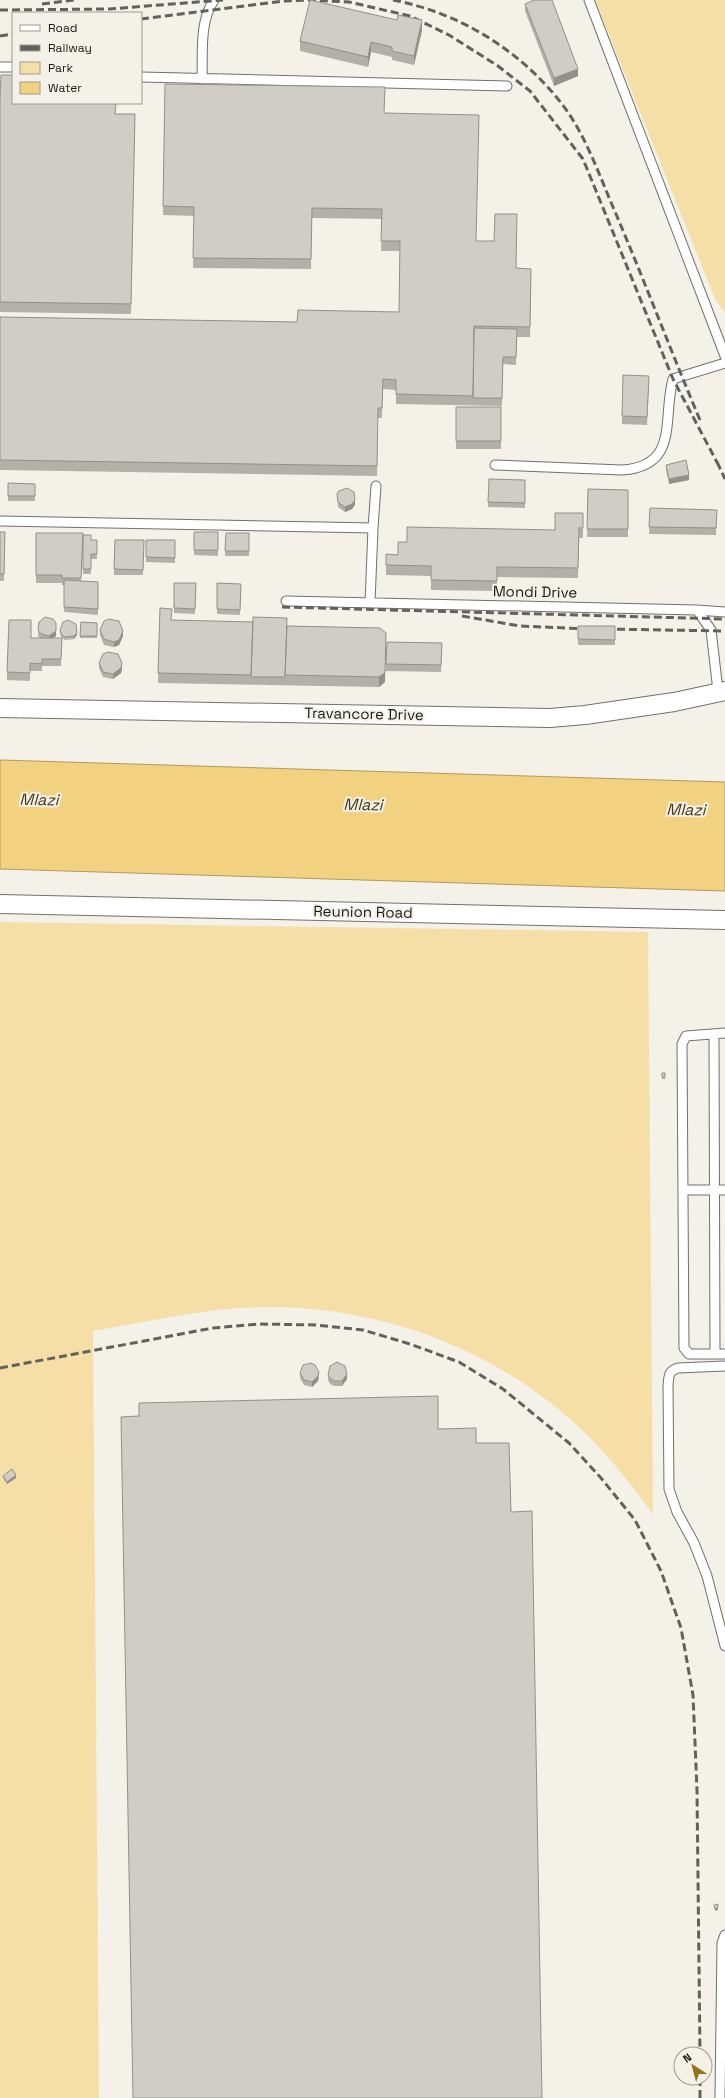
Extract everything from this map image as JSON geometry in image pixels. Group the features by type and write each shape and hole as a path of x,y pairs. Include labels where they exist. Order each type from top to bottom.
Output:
{"street":[{"name":"Travancore Drive","path":"0,708 550,718 585,715 674,702 722,691"},
{"name":"Reunion Road","path":"0,904 725,920"}],"lane":[{"path":"202,79 204,25 208,11 214,0"},
{"path":"590,0 725,356"},
{"path":"0,67 12,68"},
{"path":"142,77 507,86"},
{"path":"495,465 622,470 637,469 651,462 663,449 673,379 725,363"},
{"path":"370,603 376,486"},
{"path":"0,521 373,528"},
{"name":"Mondi Drive","path":"286,601 697,610 725,612"},
{"path":"697,610 711,630 722,691"},
{"path":"725,1033 686,1036 682,1044 684,1348 689,1354 725,1354"},
{"path":"714,1034 715,1354"},
{"path":"684,1190 725,1190"},
{"path":"725,1366 678,1368 671,1370 669,1374 668,1386 669,1489 677,1512 694,1543 707,1576 725,1646"},
{"path":"720,2098 722,1943 725,1935"}],"green space":[{"path":"595,0 725,0 725,313 715,299"},
{"path":"0,922 648,932 653,1514 630,1484 588,1436 552,1404 514,1377 472,1354 428,1335 382,1321 335,1312 288,1308 240,1308 203,1312 93,1331 99,2098 0,2098"}],"water":[{"name":"Mlazi","path":"0,760 725,782 725,891 0,869"}],"building":[{"path":"310,0 397,20 398,15 422,20 414,56 392,51 392,47 371,42 368,57 300,41"},
{"path":"534,0 552,0 578,69 554,78 525,4"},
{"path":"1,75 12,75 12,104 116,104 115,114 135,114 131,304 0,302"},
{"path":"165,84 385,87 384,113 479,115 476,241 494,241 495,214 517,214 516,268 531,269 530,327 474,326 473,396 396,394 396,380 383,379 382,408 378,408 377,466 0,460 0,317 297,322 298,310 399,312 400,241 381,241 382,209 312,208 311,259 193,258 194,207 163,206"},
{"path":"474,328 517,329 516,357 503,357 502,398 473,398"},
{"path":"623,375 649,376 647,417 622,416"},
{"path":"456,407 501,407 501,441 456,441"},
{"path":"686,460 689,475 669,479 666,465"},
{"path":"489,479 525,480 525,503 488,502"},
{"path":"8,483 35,484 35,496 8,496"},
{"path":"347,488 354,492 355,500 352,504 345,507 338,502 337,494 339,491"},
{"path":"588,489 628,490 628,529 587,529"},
{"path":"650,508 717,510 716,528 649,527"},
{"path":"555,513 583,513 583,528 579,528 578,568 497,567 497,581 431,580 431,566 386,565 386,554 398,555 398,542 407,542 407,527 555,530"},
{"path":"0,532 5,532 4,574 0,574"},
{"path":"194,532 218,532 218,550 194,550"},
{"path":"36,533 83,533 81,578 62,578 62,575 36,575"},
{"path":"226,533 249,533 249,551 225,551"},
{"path":"83,535 91,535 91,540 97,540 97,554 91,554 91,569 83,569"},
{"path":"115,540 144,540 143,570 114,569"},
{"path":"146,540 175,540 175,558 146,557"},
{"path":"64,580 98,582 98,609 64,607"},
{"path":"174,583 196,583 195,609 174,608"},
{"path":"217,583 241,584 240,610 217,609"},
{"path":"160,608 172,609 171,620 253,622 251,675 158,673"},
{"path":"45,617 53,619 56,623 56,631 49,636 41,634 38,630 39,622"},
{"path":"253,617 287,618 285,677 251,677"},
{"path":"109,619 119,621 123,631 119,640 114,642 104,639 100,630 104,621"},
{"path":"9,620 31,620 31,638 62,638 61,659 42,659 42,664 30,663 30,673 7,672"},
{"path":"68,620 76,624 77,633 74,636 65,637 61,634 60,630 63,622"},
{"path":"81,622 97,623 97,636 80,636"},
{"path":"287,626 380,628 386,633 385,673 379,677 285,675"},
{"path":"578,626 615,626 615,640 578,639"},
{"path":"387,642 442,643 441,665 386,664"},
{"path":"108,652 118,654 122,663 121,668 113,674 103,672 99,663 103,654"},
{"path":"662,1073 665,1073 665,1077 662,1077"},
{"path":"337,1362 345,1366 347,1374 342,1381 334,1381 328,1375 330,1366"},
{"path":"311,1363 315,1365 319,1372 318,1376 312,1382 304,1380 300,1373 303,1365"},
{"path":"438,1396 438,1429 476,1428 476,1443 509,1443 511,1512 532,1511 542,2098 133,2098 121,1417 139,1416 139,1403"},
{"path":"12,1469 16,1475 7,1482 3,1476"},
{"path":"718,1904 718,1907 715,1909 714,1905"}],"railway":[{"path":"42,4 74,0"},
{"path":"0,10 109,9 223,0"},
{"path":"142,19 284,1 309,0 349,2 410,16 449,35 498,66 530,91 583,159 673,379 719,466"},
{"path":"393,0 442,14 465,24 487,37 508,51 527,67 562,104 578,128 596,167 700,420"},
{"path":"0,36 12,34"},
{"path":"717,462 725,479"},
{"path":"282,607 725,619"},
{"path":"462,616 520,626 589,629"},
{"path":"605,629 725,631"},
{"path":"0,1368 213,1328 260,1324 316,1325 363,1330 410,1344 459,1362 503,1389 569,1443 601,1478 635,1520 661,1571 681,1628 693,1695 697,1790 700,2046"},
{"path":"700,2086 700,2098"}]}
